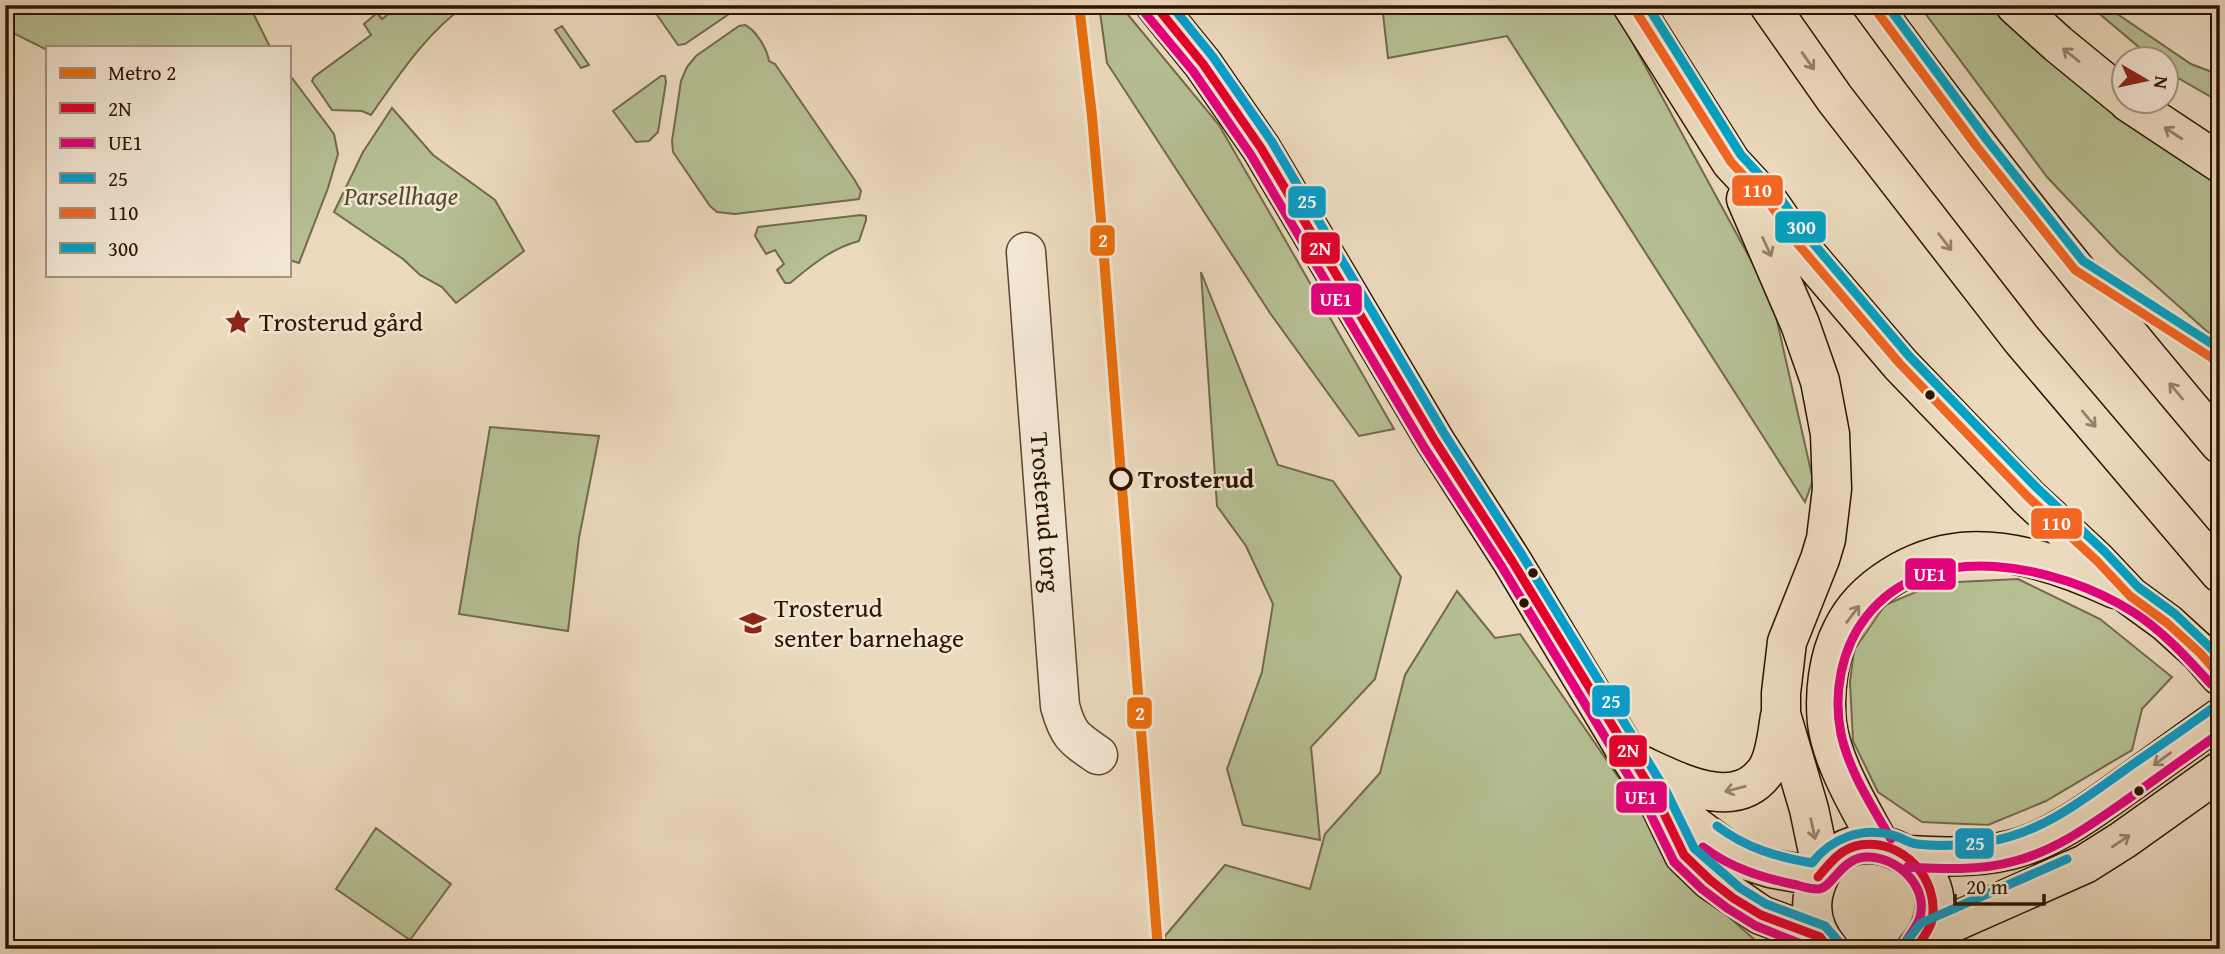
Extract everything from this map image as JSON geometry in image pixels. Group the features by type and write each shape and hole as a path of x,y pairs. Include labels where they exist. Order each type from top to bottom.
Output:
{"main road":[{"path":"1154,5 1203,64 1261,148 1435,441 1512,561 1656,797 1684,855 1732,898 1760,915 1825,943"},
{"path":"1632,5 1731,162 1800,324 1819,381 1830,433 1832,489 1826,539 1787,642 1782,677 1782,732 1809,809 1820,874"},
{"path":"1769,5 1835,99 2022,340 2220,573"},
{"path":"1872,5 1977,147 2075,270 2220,443"},
{"path":"2015,5 2110,87"},
{"path":"2149,116 2220,163"},
{"path":"1731,162 1770,204 1797,243 1900,365 2130,596 2167,623 2200,653 2220,676"},
{"path":"1922,941 1934,905 1932,891 1923,871 1894,850 1847,783 1831,741 1827,724 1828,677 1842,629 1869,594 1904,569 1943,555 1963,552 1982,552 2054,565 2130,596"},
{"path":"1825,943 1813,918 1812,897 1820,874 1833,858 1847,849 1864,845 1944,857 2011,850 2042,838 2106,799 2218,719"},
{"path":"1628,754 1695,788 1717,793 1728,792 1739,790 1756,781 1767,768 1782,732"},
{"path":"1922,941 2085,864 2220,771"},
{"path":"1656,797 1726,849 1748,861 1770,868 1820,874"}],"street":[{"name":"Trosterud torg","path":"1026,252 1060,706 1064,721 1074,738 1098,755"}],"green space":[{"path":"5,5 249,5 270,46 46,46 46,50 5,29"},
{"path":"400,5 466,5 438,28 403,70 371,115 362,111 332,110 312,81 314,77 371,35 364,24 377,13 382,19"},
{"path":"650,5 735,6 729,14 685,44 678,45"},
{"path":"1099,5 1120,5 1219,125 1394,429 1359,436 1270,313 1107,63"},
{"path":"1382,5 1612,5 1772,299 1813,480 1805,502 1507,36 1388,58"},
{"path":"1919,5 2006,5 2110,89 2110,116 2144,116 2220,177 2220,343 2118,252 2047,177"},
{"path":"2089,5 2104,5 2164,46 2138,46"},
{"path":"745,25 757,35 769,61 775,64 854,179 861,191 859,199 735,214 717,212 673,152 672,141 681,81 687,67 696,56 739,26"},
{"path":"562,26 589,65 581,68 555,30"},
{"path":"2180,57 2191,64 2220,75 2220,102 2180,79"},
{"path":"290,75 334,134 338,154 299,263 290,260"},
{"path":"661,76 665,76 666,82 658,132 649,141 636,142 613,111"},
{"name":"Parsellhage","path":"392,108 433,155 495,200 524,251 456,303 442,287 420,275 403,259 334,212 363,152"},
{"path":"866,216 866,220 859,241 831,253 790,283 785,283 777,270 784,264 775,250 766,254 755,236 758,227"},
{"path":"1201,272 1278,465 1333,481 1401,577 1375,679 1311,747 1320,840 1243,825 1227,769 1262,672 1273,604 1246,546 1217,506"},
{"path":"490,427 599,436 579,538 568,631 459,614"},
{"path":"2018,579 2100,619 2172,677 2142,709 2132,750 2046,801 1988,825 1922,822 1878,792 1853,741 1850,682 1854,650 1885,605 1937,583"},
{"path":"1457,591 1495,638 1520,634 1691,883 1765,949 1163,949 1165,936 1225,865 1310,889 1325,834 1380,773 1405,675"},
{"path":"376,828 451,884 410,940 336,889"}],"metro line":[{"name":"2","path":"1079,5 1102,232 1158,949"}],"transit line":[{"name":"2N","path":"1155,5 1203,64 1261,148 1435,441 1512,561 1656,797 1684,855 1733,898 1761,915 1820,937 1829,949"},
{"name":"25","path":"1171,5 1213,57 1272,142 1445,435 1522,555 1666,791 1694,848 1740,888 1766,904 1825,926 1839,942"},
{"name":"110","path":"1632,5 1731,162 1770,204 1797,243 1900,364 2028,497 2097,561 2130,596 2167,623 2200,653 2220,676"},
{"name":"300","path":"1647,5 1741,155 1779,196 1807,236 1909,356 2138,587 2175,614 2220,657"},
{"name":"110","path":"1872,5 1977,147 2075,270 2212,358 2220,366"},
{"name":"300","path":"1887,5 1987,140 2083,261 2220,349"},
{"name":"UE1","path":"1145,13 1193,71 1251,155 1424,447 1502,567 1645,803 1674,862 1727,908 1756,926 1814,949"},
{"name":"UE1","path":"1891,839 1862,788 1845,748 1839,719 1839,688 1850,643 1866,617 1892,592 1923,575 1958,567 1995,566 2032,572 2103,595 2144,619 2174,645 2211,684"},
{"name":"25","path":"1717,826 1762,851 1812,863 1838,841 1870,832 1934,845 1969,844 2006,838 2043,824 2077,804 2213,708"},
{"name":"UE1","path":"1907,867 1975,868 2015,861 2045,850 2101,818 2220,733"},
{"name":"2N","path":"1818,877 1836,857 1847,849 1860,845 1891,848 1904,855 1924,877 1933,905 1931,924 1916,949"},
{"name":"UE1","path":"1703,847 1747,871 1815,889 1823,888 1856,859 1865,857 1888,861 1908,875 1920,896 1919,920 1905,943"},
{"name":"25","path":"1906,942 1921,923 2067,859"}],"place":[{"name":"Trosterud gård","path":"238,322"},
{"name":"Trosterud","path":"1121,479"},
{"name":"Trosterud senter barnehage","path":"753,623"}]}
